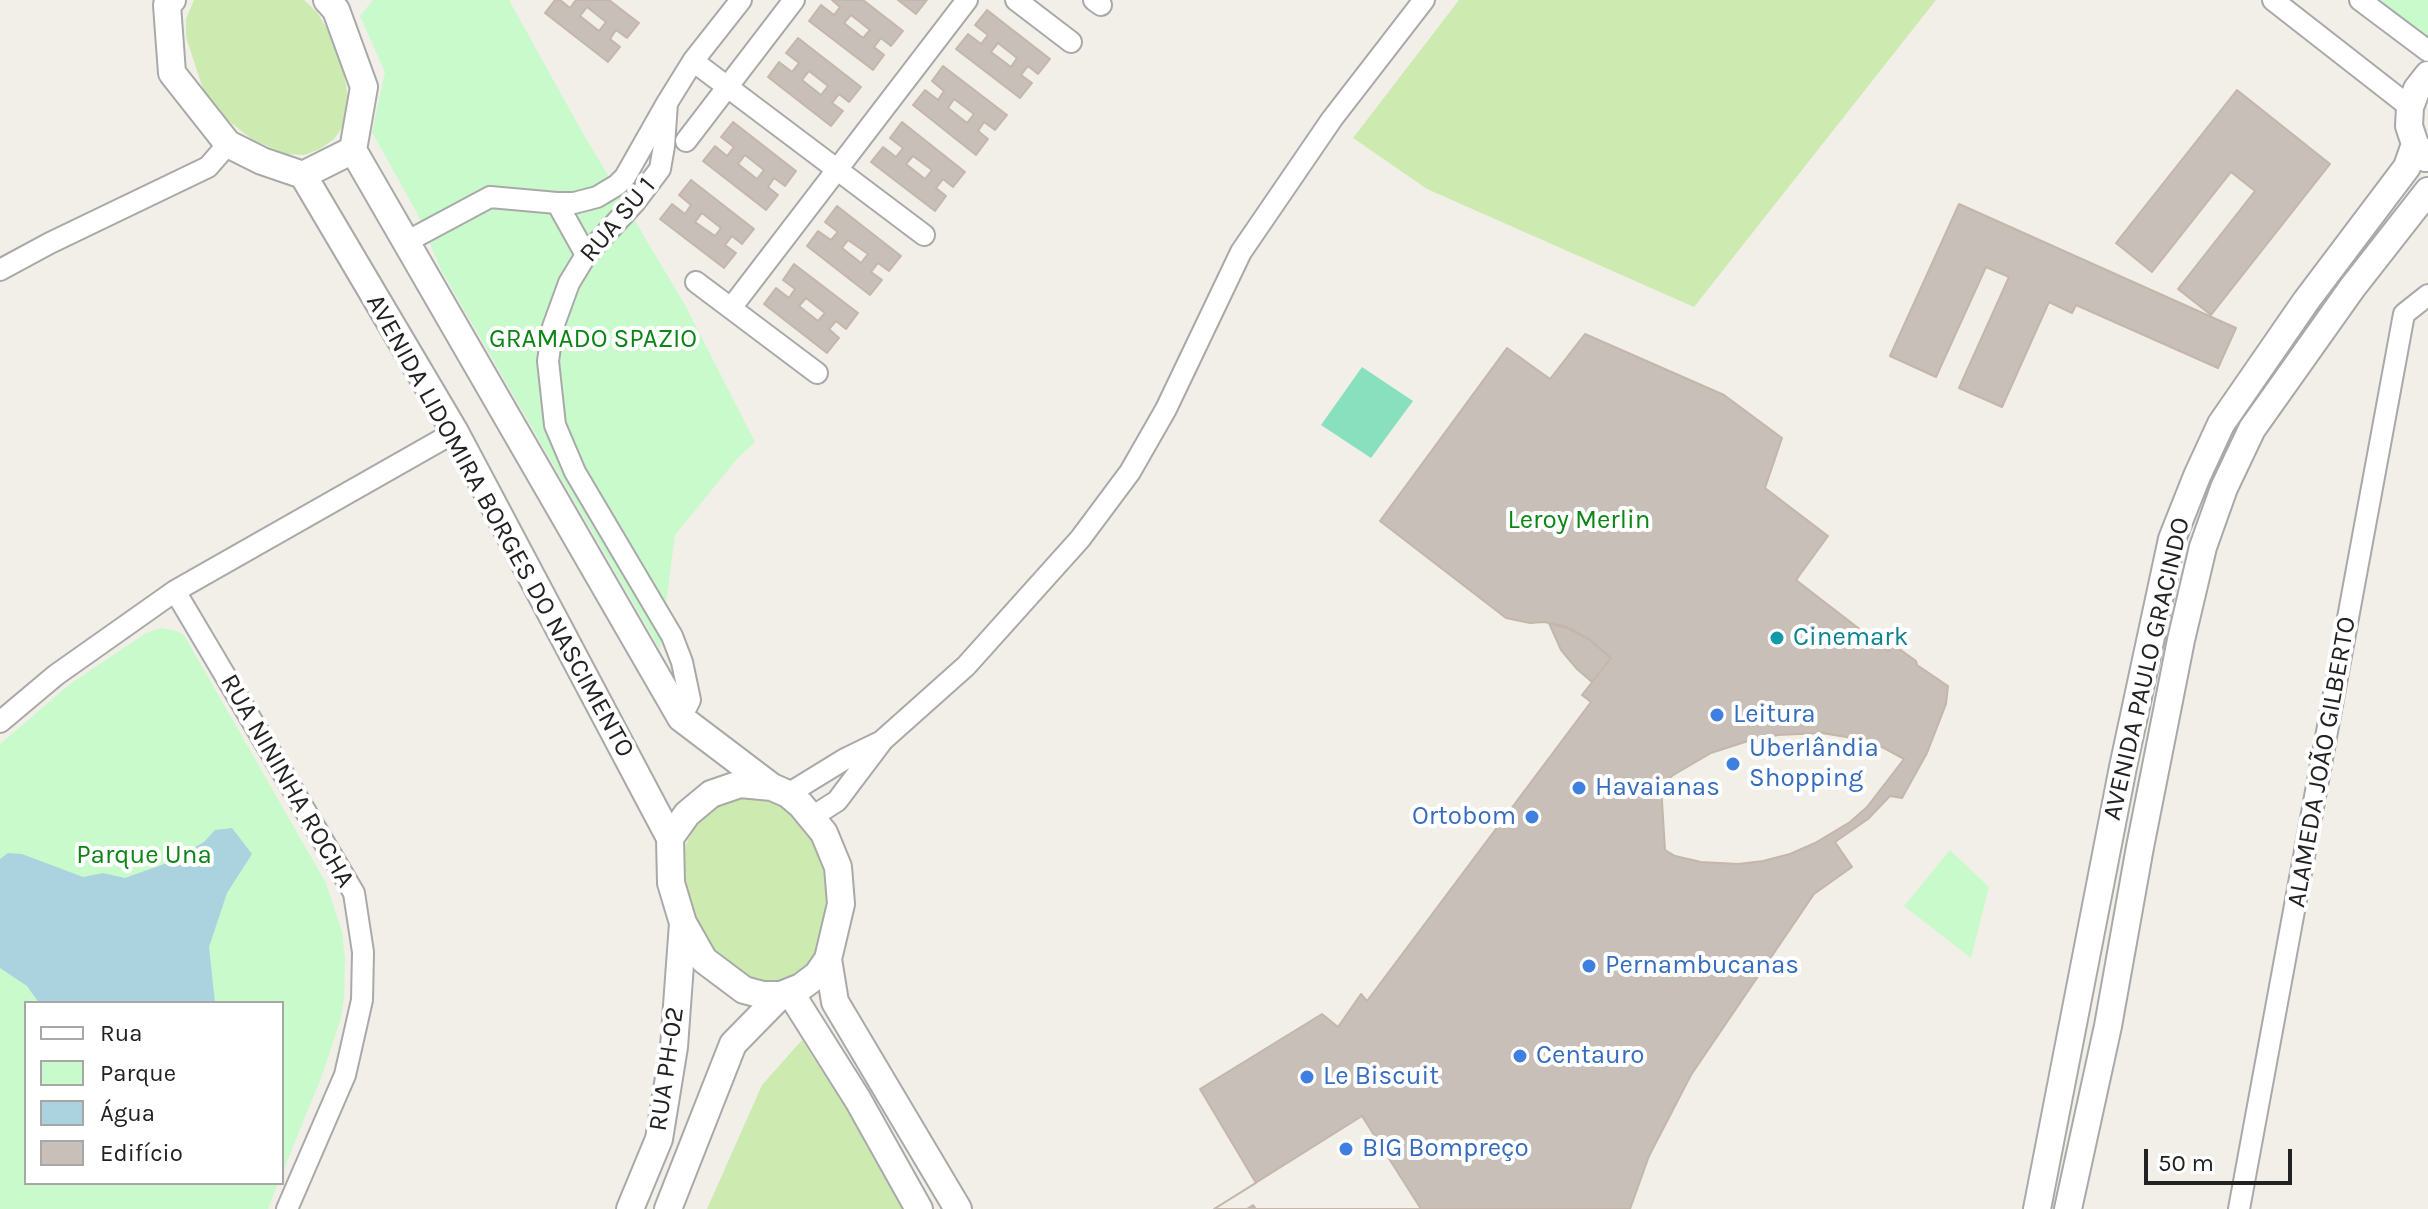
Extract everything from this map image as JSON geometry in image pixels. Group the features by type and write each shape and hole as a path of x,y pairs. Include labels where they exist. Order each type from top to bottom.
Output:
{"street":[{"path":"667,103 693,61 741,0"},
{"path":"686,141 794,0"},
{"path":"731,308 967,0"},
{"path":"1016,0 1071,42"},
{"path":"812,817 837,801 883,740 966,666 1080,539 1130,472 1166,409 1241,252 1332,119 1424,0"},
{"path":"2273,0 2410,107"},
{"path":"2360,0 2428,51"},
{"path":"168,2 172,73 228,144 262,161 303,175 353,150"},
{"path":"336,3 364,87 353,150 681,718 780,790 801,805 824,833 838,867 841,904 828,959 817,975 801,987 785,993 763,995 744,990 704,960 683,923 671,883 670,838 687,814 711,794 740,784 780,790 883,740"},
{"path":"693,61 924,235"},
{"path":"2422,152 2409,126 2410,107 2417,89 2428,75"},
{"name":"RUA SU 1","path":"406,242 490,197 574,203 597,197 625,177 667,103"},
{"name":"RUA SU 1","path":"667,103 660,169 635,202 586,255 569,283 551,336 548,361 555,425 575,472 672,636 682,662 690,700 681,718"},
{"path":"0,270 208,167 228,144"},
{"name":"AVENIDA PAULO GRACINDO","path":"2037,1206 2123,767 2172,539 2221,424 2306,301 2407,167 2422,152"},
{"name":"AVENIDA LIDOMIRA BORGES DO NASCIMENTO","path":"303,175 455,432 670,838"},
{"name":"AVENIDA PAULO GRACINDO","path":"2068,1208 2108,1026 2181,640 2203,547 2224,488 2252,429 2352,288 2428,191"},
{"path":"557,203 586,255"},
{"path":"696,282 817,373"},
{"name":"ALAMEDA JOÃO GILBERTO","path":"2239,1209 2404,314 2428,295"},
{"path":"0,722 56,675 175,591 455,432"},
{"name":"RUA NININHA ROCHA","path":"175,591 354,893 363,952 362,1000 345,1075 287,1209"},
{"name":"RUA PH-02","path":"630,1209 659,1139 674,1047 683,923"},
{"path":"828,959 835,1002 958,1209"},
{"path":"785,993 858,1100 919,1209"},
{"name":"RUA PH-02","path":"668,1209 733,1044 785,993"},
{"path":"2073,1016 2078,1026 2087,1033 2108,1026"},
{"path":"2037,1206 2045,1195 2055,1194 2064,1199 2068,1208"}],"green space":[{"path":"194,0 304,0 317,12 339,49 347,91 349,108 344,125 334,139 304,155 286,154 253,140 225,118 203,89 186,37 186,19"},
{"name":"GRAMADO SPAZIO","path":"373,0 509,0 581,130 685,305 755,442 737,459 675,535 660,650 441,270 417,213 372,132 385,72 360,16"},
{"path":"1459,0 1936,0 1694,307 1427,189 1353,138"},
{"path":"2360,0 2428,0 2428,51"},
{"path":"1362,367 1413,401 1371,458 1321,425"},
{"name":"Parque Una","path":"161,628 184,635 326,883 342,932 345,958 341,1018 323,1073 284,1169 284,1001 24,1001 24,1185 277,1185 268,1209 0,1209 0,744 70,684 146,633"},
{"path":"742,796 768,798 793,814 814,839 826,870 829,903 818,954 795,977 780,983 749,979 713,952 694,919 683,881 684,849 696,822 717,805"},
{"path":"1950,850 1989,887 1971,958 1904,906"},
{"path":"802,1040 911,1209 707,1209 762,1085"}],"water":[{"path":"232,828 252,854 227,893 209,947 215,1001 38,1001 27,986 0,968 0,859 8,853 22,854 83,877 103,873 125,878 167,863 204,842 215,830"}],"building":[{"path":"555,0 570,8 576,0 609,0 639,23 627,38 616,30 610,39 620,47 608,62 545,13","holes":["587,7 606,22 599,31 580,16"]},
{"path":"832,0 863,0 903,31 891,46 881,38 874,47 884,55 873,70 809,21 821,5 834,15 840,7","holes":["851,15 870,30 863,38 844,23"]},
{"path":"898,0 927,0 916,14"},
{"path":"987,10 1050,59 1038,74 1028,66 1021,75 1032,83 1020,98 956,49 968,34 981,44 988,35 975,25","holes":["998,43 1017,58 1011,67 991,52"]},
{"path":"798,38 861,87 849,102 839,94 832,103 843,111 831,126 768,77 779,62 792,72 799,63 786,53","holes":["809,71 828,86 821,95 802,80"]},
{"path":"943,66 1007,115 995,130 984,122 978,131 988,139 976,155 913,105 925,90 938,100 944,91 932,81","holes":["954,99 974,114 967,123 948,108"]},
{"path":"2237,90 2330,164 2211,315 2178,289 2255,191 2231,172 2152,272 2116,243"},
{"path":"733,122 796,171 785,186 774,178 768,187 778,195 766,210 703,161 715,146 727,156 734,147 721,137","holes":["745,155 764,170 757,179 738,164"]},
{"path":"902,122 965,172 953,187 943,179 936,188 946,196 935,211 871,162 883,147 896,157 903,148 890,138","holes":["913,156 932,170 925,179 906,164"]},
{"path":"691,180 754,229 742,244 732,236 725,245 736,253 724,268 660,219 672,204 685,214 691,205 679,195","holes":["702,213 721,228 715,236 695,222"]},
{"path":"1959,204 2236,328 2218,368 2076,305 2072,313 2049,302 2002,407 1959,388 2009,277 1986,267 1936,377 1890,356"},
{"path":"837,206 901,256 889,271 878,263 871,272 882,280 870,295 807,246 818,231 831,240 838,232 825,222","holes":["848,240 868,254 861,263 842,248"]},
{"path":"794,264 858,313 846,329 836,321 829,329 839,338 827,353 764,304 776,288 789,298 795,289 783,280","holes":["806,298 825,313 818,321 799,306"]},
{"name":"Uberlândia Shopping","path":"1585,334 1724,395 1782,438 1765,488 1828,536 1796,580 1888,651 1894,645 1948,686 1946,704 1927,753 1902,798 1890,796 1868,819 1835,842 1852,867 1814,894 1691,1075 1649,1156 1630,1209 1214,1209 1256,1183 1200,1089 1322,1014 1338,1027 1361,994 1367,1001 1591,702 1582,695 1611,658 1590,640 1564,626 1506,618 1380,521 1507,348 1550,379"},
{"path":"1549,623 1573,630 1611,658 1592,682 1561,650"},
{"path":"1822,733 1864,740 1904,759 1867,807 1850,822 1815,843 1763,861 1738,864 1701,862 1675,856 1665,850 1661,784 1711,753 1751,740"},
{"name":"BIG Bompreço","path":"1362,1116 1421,1209 1256,1209 1253,1205 1247,1209 1214,1209"}],"place":[{"name":"Cinemark","path":"1777,638"},
{"name":"Leitura","path":"1717,715"},
{"name":"Uberlândia Shopping","path":"1733,764"},
{"name":"Havaianas","path":"1579,788"},
{"name":"Ortobom","path":"1532,817"},
{"name":"Pernambucanas","path":"1589,966"},
{"name":"Centauro","path":"1520,1056"},
{"name":"Le Biscuit","path":"1307,1077"},
{"name":"BIG Bompreço","path":"1346,1149"}],"park label":[{"name":"Leroy Merlin","path":"1579,521"}]}
